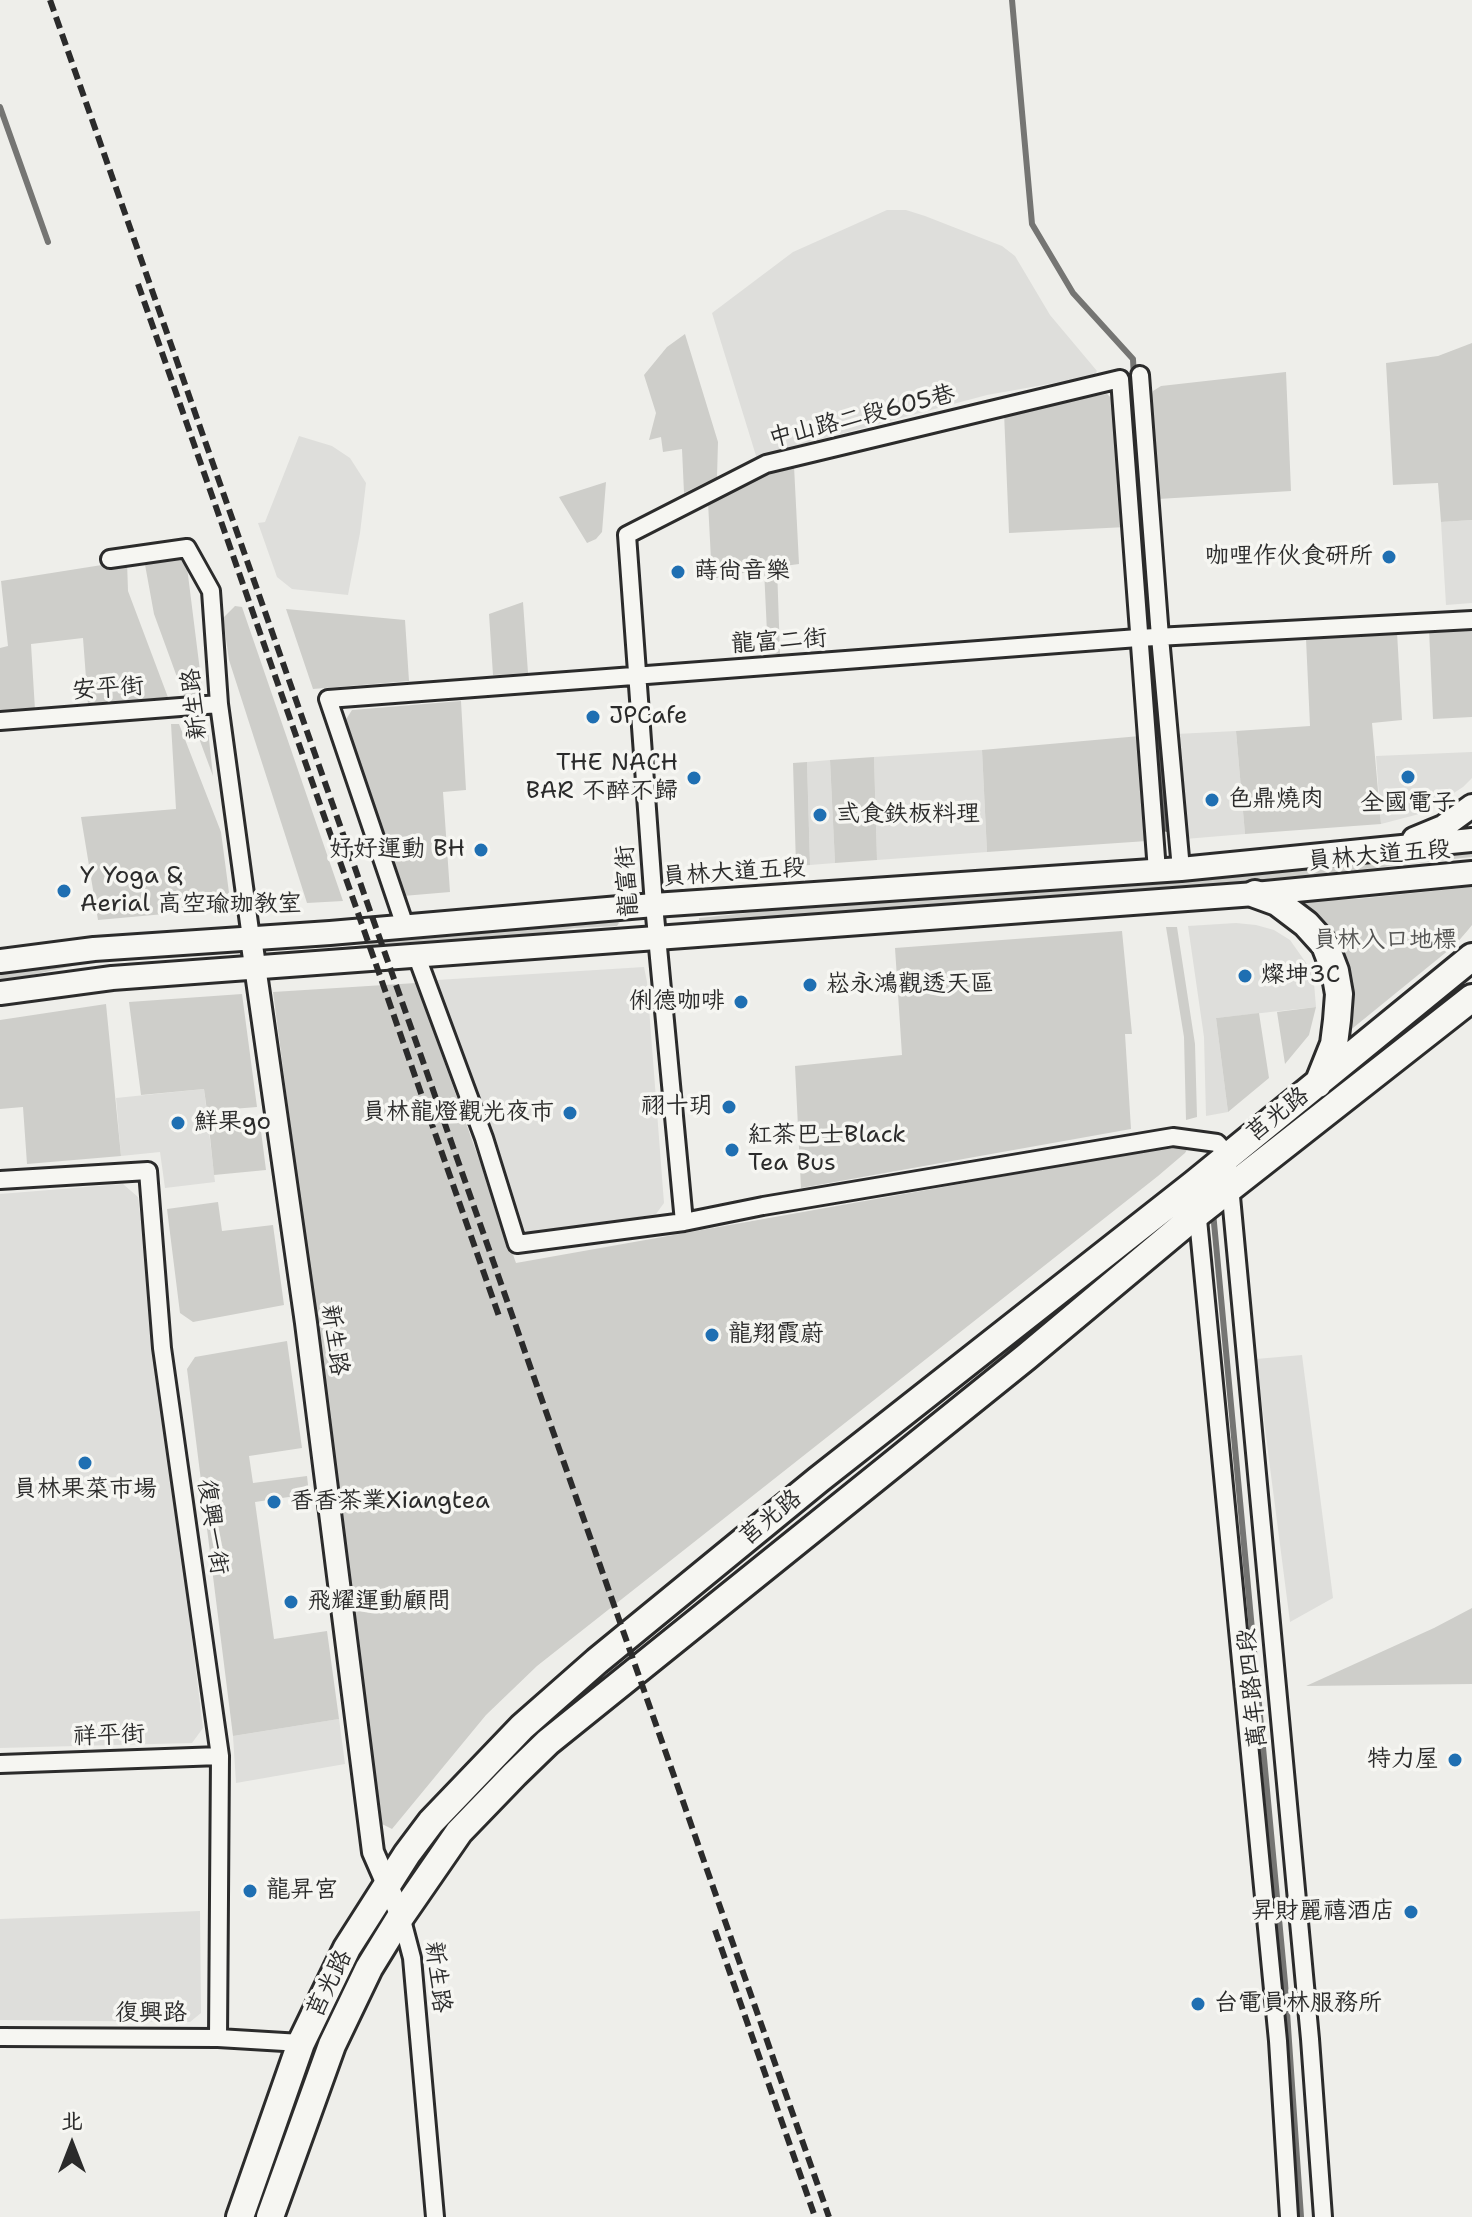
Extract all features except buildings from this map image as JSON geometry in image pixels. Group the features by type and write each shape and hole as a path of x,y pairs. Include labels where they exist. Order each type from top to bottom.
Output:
{"main road":[{"path":"1365,851 1414,839 1443,827 1472,806"},
{"name":"員林大道五段","path":"0,961 94,949 654,905 1157,871 1472,840"},
{"name":"員林大道五段","path":"0,993 112,978 1255,894 1472,873"},
{"path":"1255,894 1277,902 1306,924 1325,945 1335,971 1339,994 1334,1044 1318,1085"},
{"name":"莒光路","path":"240,2217 301,2043 347,1948 386,1885 431,1822 522,1727 597,1661 818,1480 1318,1085 1472,957"},
{"name":"莒光路","path":"270,2217 332,2045 369,1968 459,1832 548,1742 853,1499 1167,1242 1197,1214 1472,998"}],"street":[{"path":"1140,375 1181,869"},
{"name":"中山路二段605巷","path":"627,535 766,464 1120,379 1138,638"},
{"name":"龍富街","path":"627,535 654,905 684,1222"},
{"name":"新生路","path":"110,559 187,548 211,591 219,704 306,1323 373,1852 401,1916 412,1958 435,2217"},
{"name":"龍富二街","path":"405,926 328,699 1138,638 1472,620"},
{"path":"1138,638 1157,871"},
{"name":"安平街","path":"0,721 219,704"},
{"path":"417,957 484,1138 517,1244 684,1222 1173,1137 1217,1143 1227,1154"},
{"name":"萬年路四段","path":"1227,1154 1310,2039 1323,2217"},
{"name":"復興一街","path":"0,1180 148,1171 162,1348 220,1756 218,2038"},
{"name":"萬年路四段","path":"1194,1184 1278,2041 1289,2217"},
{"name":"祥平街","path":"0,1764 220,1756"},
{"name":"復興路","path":"0,2037 218,2038 301,2043"}],"shaded area":[{"path":"887,210 906,210 1002,246 1015,256 1050,315 1097,371 1094,376 987,395 757,459 712,313 793,252"},
{"path":"299,436 332,446 350,458 366,483 348,595 292,589 277,577 258,523 265,522"},
{"path":"1472,520 1472,603 1446,605 1441,522"},
{"path":"1236,731 1245,834 1185,839 1176,734"},
{"path":"982,750 987,852 877,860 874,757"},
{"path":"1472,752 1472,778 1463,787 1423,813 1381,824 1376,756"},
{"path":"830,760 835,863 810,865 807,762"},
{"path":"1236,923 1274,930 1290,940 1309,967 1316,1007 1216,1018 1228,1112 1206,1116 1204,1037 1188,926"},
{"name":"員林龍燈觀光夜市","path":"644,967 664,1203 656,1214 534,1236 522,1229 437,980"},
{"path":"204,1089 215,1182 165,1188 160,1152 121,1156 116,1098"},
{"name":"員林果菜市場","path":"123,1184 138,1197 203,1728 192,1743 0,1748 0,1194"},
{"path":"1302,1355 1333,1598 1290,1622 1256,1359"},
{"path":"339,1719 345,1764 236,1783 233,1736"},
{"path":"200,1911 201,2013 190,2022 0,2020 0,1919"}],"green space":[{"path":"685,334 718,442 717,477 684,493 682,449 663,452 661,437 649,440 656,413 644,375 667,347"},
{"path":"1472,343 1472,520 1441,522 1438,483 1393,485 1386,363 1438,356"},
{"path":"1286,372 1291,491 1158,499 1150,403 1153,391 1161,386"},
{"path":"1107,394 1118,404 1126,527 1009,533 1004,412"},
{"path":"794,466 799,564 777,567 780,654 768,654 764,569 712,579 708,502 763,476"},
{"path":"606,482 602,532 587,543 559,497"},
{"path":"178,557 187,567 202,687 193,698 185,699 154,614 144,559"},
{"path":"127,561 128,591 169,700 88,705 83,638 31,644 35,710 0,713 0,648 8,646 1,581"},
{"path":"523,602 528,673 493,675 489,614"},
{"path":"235,606 242,607 343,901 307,903 229,660 223,618"},
{"path":"286,609 405,620 409,681 313,689"},
{"path":"1472,626 1472,717 1433,719 1429,629"},
{"path":"1397,632 1402,720 1372,723 1381,824 1245,834 1236,731 1310,726 1306,639"},
{"path":"461,701 466,790 443,792 450,892 403,896 343,724 352,710"},
{"path":"193,722 208,730 213,776"},
{"path":"171,724 179,724 221,832 231,908 98,920 81,817 176,809"},
{"path":"1140,736 1147,841 987,852 982,750"},
{"path":"874,757 877,860 835,863 830,760"},
{"path":"807,762 810,865 796,866 793,763"},
{"path":"1472,853 1472,857 1339,872 1298,881 699,923 699,918 815,906"},
{"name":"員林入口地標","path":"1472,887 1472,925 1468,930 1455,945 1348,1032 1296,901 1356,899"},
{"path":"617,921 617,926 291,957 291,953 365,945 379,940"},
{"path":"1166,927 1177,927 1195,1044 1197,1117 1186,1120 1184,1037"},
{"path":"1122,931 1132,1034 1125,1034 1131,1129 801,1188 795,1066 902,1055 895,948"},
{"path":"202,951 86,963 0,982 0,973 71,962"},
{"path":"416,983 516,1263 1191,1143 1185,1153 1158,1176 537,1666 486,1715 392,1829 382,1824 273,992"},
{"path":"242,994 257,1107 207,1111 204,1089 141,1095 129,1002"},
{"path":"106,1004 121,1156 27,1164 23,1107 0,1109 0,1020"},
{"path":"1316,1007 1309,1035 1285,1064 1277,1012"},
{"path":"1259,1013 1269,1078 1228,1112 1216,1018"},
{"path":"260,1123 266,1170 214,1175 209,1127"},
{"path":"218,1202 222,1231 273,1225 284,1305 193,1322 180,1313 167,1209"},
{"path":"287,1341 302,1448 249,1456 253,1483 307,1476 309,1494 255,1502 274,1639 327,1631 339,1719 233,1736 187,1369 195,1357"},
{"path":"1472,1608 1472,1684 1306,1686 1434,1628"}],"waterway":[{"path":"1012,0 1032,224 1073,293 1133,359 1134,379"},
{"path":"0,107 48,242"},
{"path":"1156,677 1167,829"},
{"path":"1213,1212 1285,1983 1301,2217"}],"railway":[{"path":"50,0 829,2217"},
{"path":"138,284 500,1319"},
{"path":"715,1930 815,2217"}],"place":[{"name":"咖哩作伙食研所","path":"1389,557"},
{"name":"蒔尚音樂","path":"678,572"},
{"name":"JPCafe","path":"593,717"},
{"name":"全國電子","path":"1408,777"},
{"name":"THE NACH BAR 不醉不歸","path":"694,778"},
{"name":"色鼎燒肉","path":"1212,800"},
{"name":"弎食鉄板料理","path":"820,815"},
{"name":"好好運動 BH","path":"481,850"},
{"name":"Y Yoga & Aerial 高空瑜珈教室","path":"64,891"},
{"name":"燦坤3C","path":"1245,976"},
{"name":"崧永鴻觀透天區","path":"810,985"},
{"name":"俐德咖啡","path":"741,1002"},
{"name":"祤十玥","path":"729,1107"},
{"name":"員林龍燈觀光夜市","path":"570,1113"},
{"name":"鮮果go","path":"178,1123"},
{"name":"紅茶巴士Black Tea Bus","path":"732,1150"},
{"name":"龍翔霞蔚","path":"712,1335"},
{"name":"員林果菜市場","path":"85,1463"},
{"name":"香香茶業Xiangtea","path":"274,1502"},
{"name":"飛耀運動顧問","path":"291,1602"},
{"name":"特力屋","path":"1455,1760"},
{"name":"龍昇宮","path":"250,1891"},
{"name":"昇財麗禧酒店","path":"1411,1912"},
{"name":"台電員林服務所","path":"1198,2004"}]}
